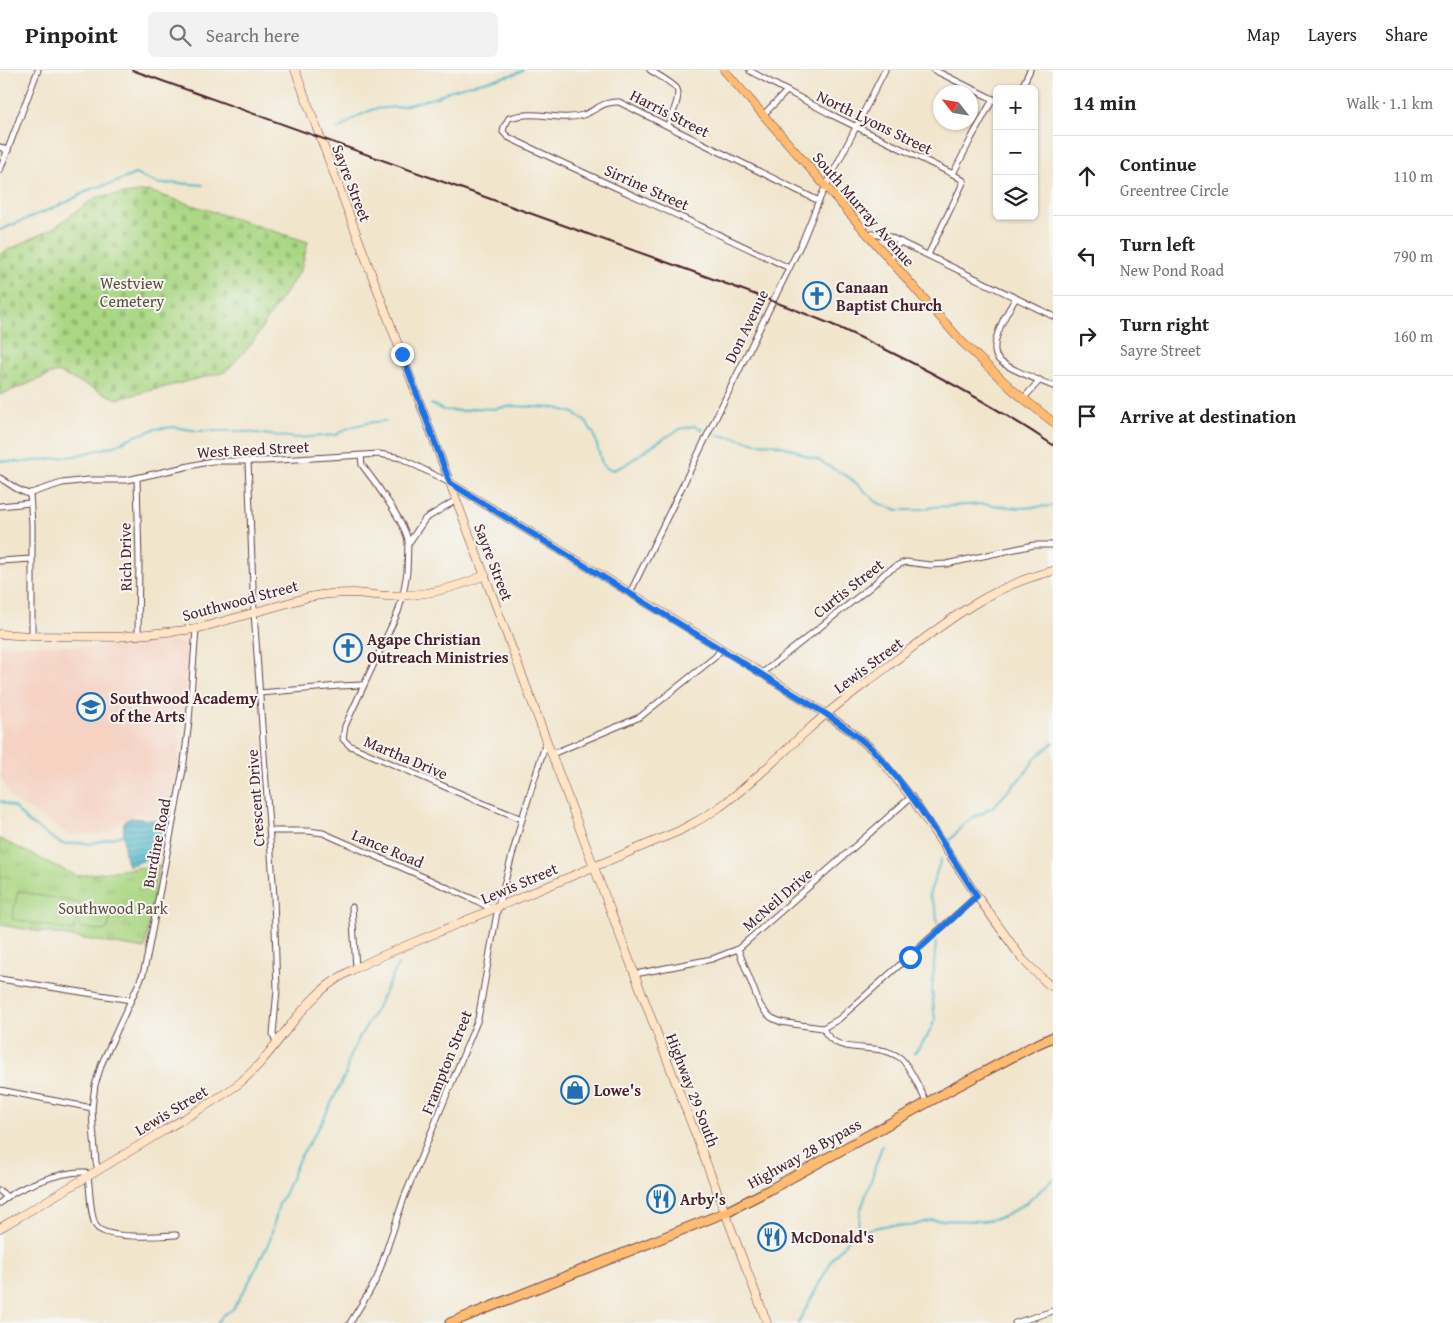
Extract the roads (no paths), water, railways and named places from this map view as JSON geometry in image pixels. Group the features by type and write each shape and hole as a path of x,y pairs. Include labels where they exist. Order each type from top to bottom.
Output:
{"highway":[{"name":"Highway 28 Bypass","path":"450,1323 724,1213 1053,1037"}],"main road":[{"name":"South Murray Avenue","path":"724,70 961,341 1023,399 1053,422"}],"street":[{"path":"0,170 38,70"},
{"name":"Sayre Street","path":"295,70 594,867"},
{"path":"650,70 677,90 675,105 668,125"},
{"name":"Don Avenue","path":"630,593 802,242 819,201 885,70"},
{"path":"934,70 993,99"},
{"path":"1023,85 1030,70"},
{"name":"North Lyons Street","path":"750,72 856,127 953,174"},
{"path":"763,114 787,92"},
{"name":"Harris Street","path":"505,124 509,118 523,115 566,118 584,115 605,104 619,102 819,201"},
{"path":"928,255 964,180 953,174 972,136 993,103"},
{"name":"Sirrine Street","path":"505,124 503,132 516,141 789,268"},
{"path":"0,147 8,151"},
{"path":"867,234 882,235 902,242 1053,316"},
{"path":"890,260 896,246 902,242"},
{"path":"1016,298 996,338 995,353 998,360 1053,386"},
{"path":"1023,399 1040,380"},
{"name":"West Reed Street","path":"30,493 62,483 88,480 127,480 212,461 248,461 379,454 401,458 450,483"},
{"path":"361,456 362,465 399,519 408,538 408,544"},
{"name":"Crescent Drive","path":"248,461 254,612 270,831 277,967 273,1034 276,1043"},
{"path":"0,478 17,489 28,494 30,493 32,636"},
{"name":"Rich Drive","path":"137,478 138,636"},
{"path":"450,483 854,733 873,750 912,797 977,896 1023,960 1048,984 1053,986"},
{"path":"408,544 425,519 456,500"},
{"path":"0,506 30,503"},
{"name":"Martha Drive","path":"408,544 407,572 403,595 395,620 345,726 343,739 349,745 522,819"},
{"name":"Curtis Street","path":"761,674 885,573 900,564 912,562 930,565 946,564 1034,545 1053,546"},
{"path":"0,561 32,559"},
{"name":"Lewis Street","path":"0,1228 203,1108 236,1086 258,1066 315,996 335,980 386,954 679,831 709,814 734,796 826,714 935,630 972,604 1001,588 1053,571"},
{"name":"Southwood Street","path":"0,634 117,637 196,629 309,596 328,594 427,594 452,588 485,575"},
{"name":"Burdine Road","path":"98,1170 92,1108 94,1085 98,1071 143,974 147,957 183,770 190,721 196,629"},
{"path":"552,754 640,717 715,657 720,649"},
{"path":"260,693 363,685"},
{"name":"Frampton Street","path":"350,1323 377,1278 404,1198 478,1018 495,908 546,741"},
{"name":"McNeil Drive","path":"635,974 712,959 738,949 912,797"},
{"name":"Lance Road","path":"270,831 323,833 495,908"},
{"name":"Highway 29 South","path":"594,867 766,1323"},
{"path":"738,949 760,1005 766,1013 781,1022 824,1028 839,1019 977,896"},
{"path":"352,907 356,968"},
{"path":"0,979 130,1000"},
{"path":"824,1028 825,1033 830,1038 842,1045 882,1050 901,1058 928,1103"},
{"path":"0,1090 92,1108"},
{"path":"0,1203 20,1190 57,1177 85,1172 88,1176 93,1219 99,1229 111,1235 176,1235"},
{"path":"0,1191 7,1197"},
{"path":"1016,1323 1053,1312"}],"water":[{"path":"130,818 155,820 162,828 158,844 149,858 128,866 124,849 124,822"}],"waterway":[{"path":"337,130 358,116 374,109 399,107 437,97 466,86 515,74 523,70"},
{"path":"0,230 67,202 93,188 114,183 135,174 159,184 203,185"},
{"path":"431,404 443,410 464,411 475,408 492,409 513,406 556,408 574,413 586,422 594,434 602,464 608,469 613,470 625,465 680,429 695,426 703,430"},
{"path":"0,461 25,462 74,456 114,446 155,429 173,427 198,431 238,431 296,438 336,435 359,425 385,421"},
{"path":"717,435 792,449 816,459 850,478 878,503 898,510 984,504 1018,508 1053,506"},
{"path":"947,844 968,821 992,808 1027,771 1036,757 1053,743"},
{"path":"0,801 15,808 28,822 60,843 90,844 123,835"},
{"path":"937,923 936,909 929,895 941,859"},
{"path":"914,1053 927,1037 935,1020 932,990 936,942"},
{"path":"217,1323 223,1315 233,1309 250,1280 270,1240 279,1204 299,1159 322,1122 346,1073 349,1058 398,965"},
{"path":"859,1231 858,1224 861,1209 882,1146"},
{"path":"798,1323 833,1258 848,1240 859,1231 889,1225 910,1226 932,1220 984,1221 1003,1217 1029,1201 1053,1179"}],"railway":[{"path":"132,70 817,318 946,380 1053,445"}],"place":[{"name":"Canaan Baptist Church","path":"817,296"},
{"name":"Agape Christian Outreach Ministries","path":"348,648"},
{"name":"Southwood Academy of the Arts","path":"91,707"},
{"name":"Lowe's","path":"575,1090"},
{"name":"Arby's","path":"661,1199"},
{"name":"McDonald's","path":"772,1237"}],"park label":[{"name":"Westview Cemetery","path":"132,292"},
{"name":"Southwood Park","path":"113,908"}]}
